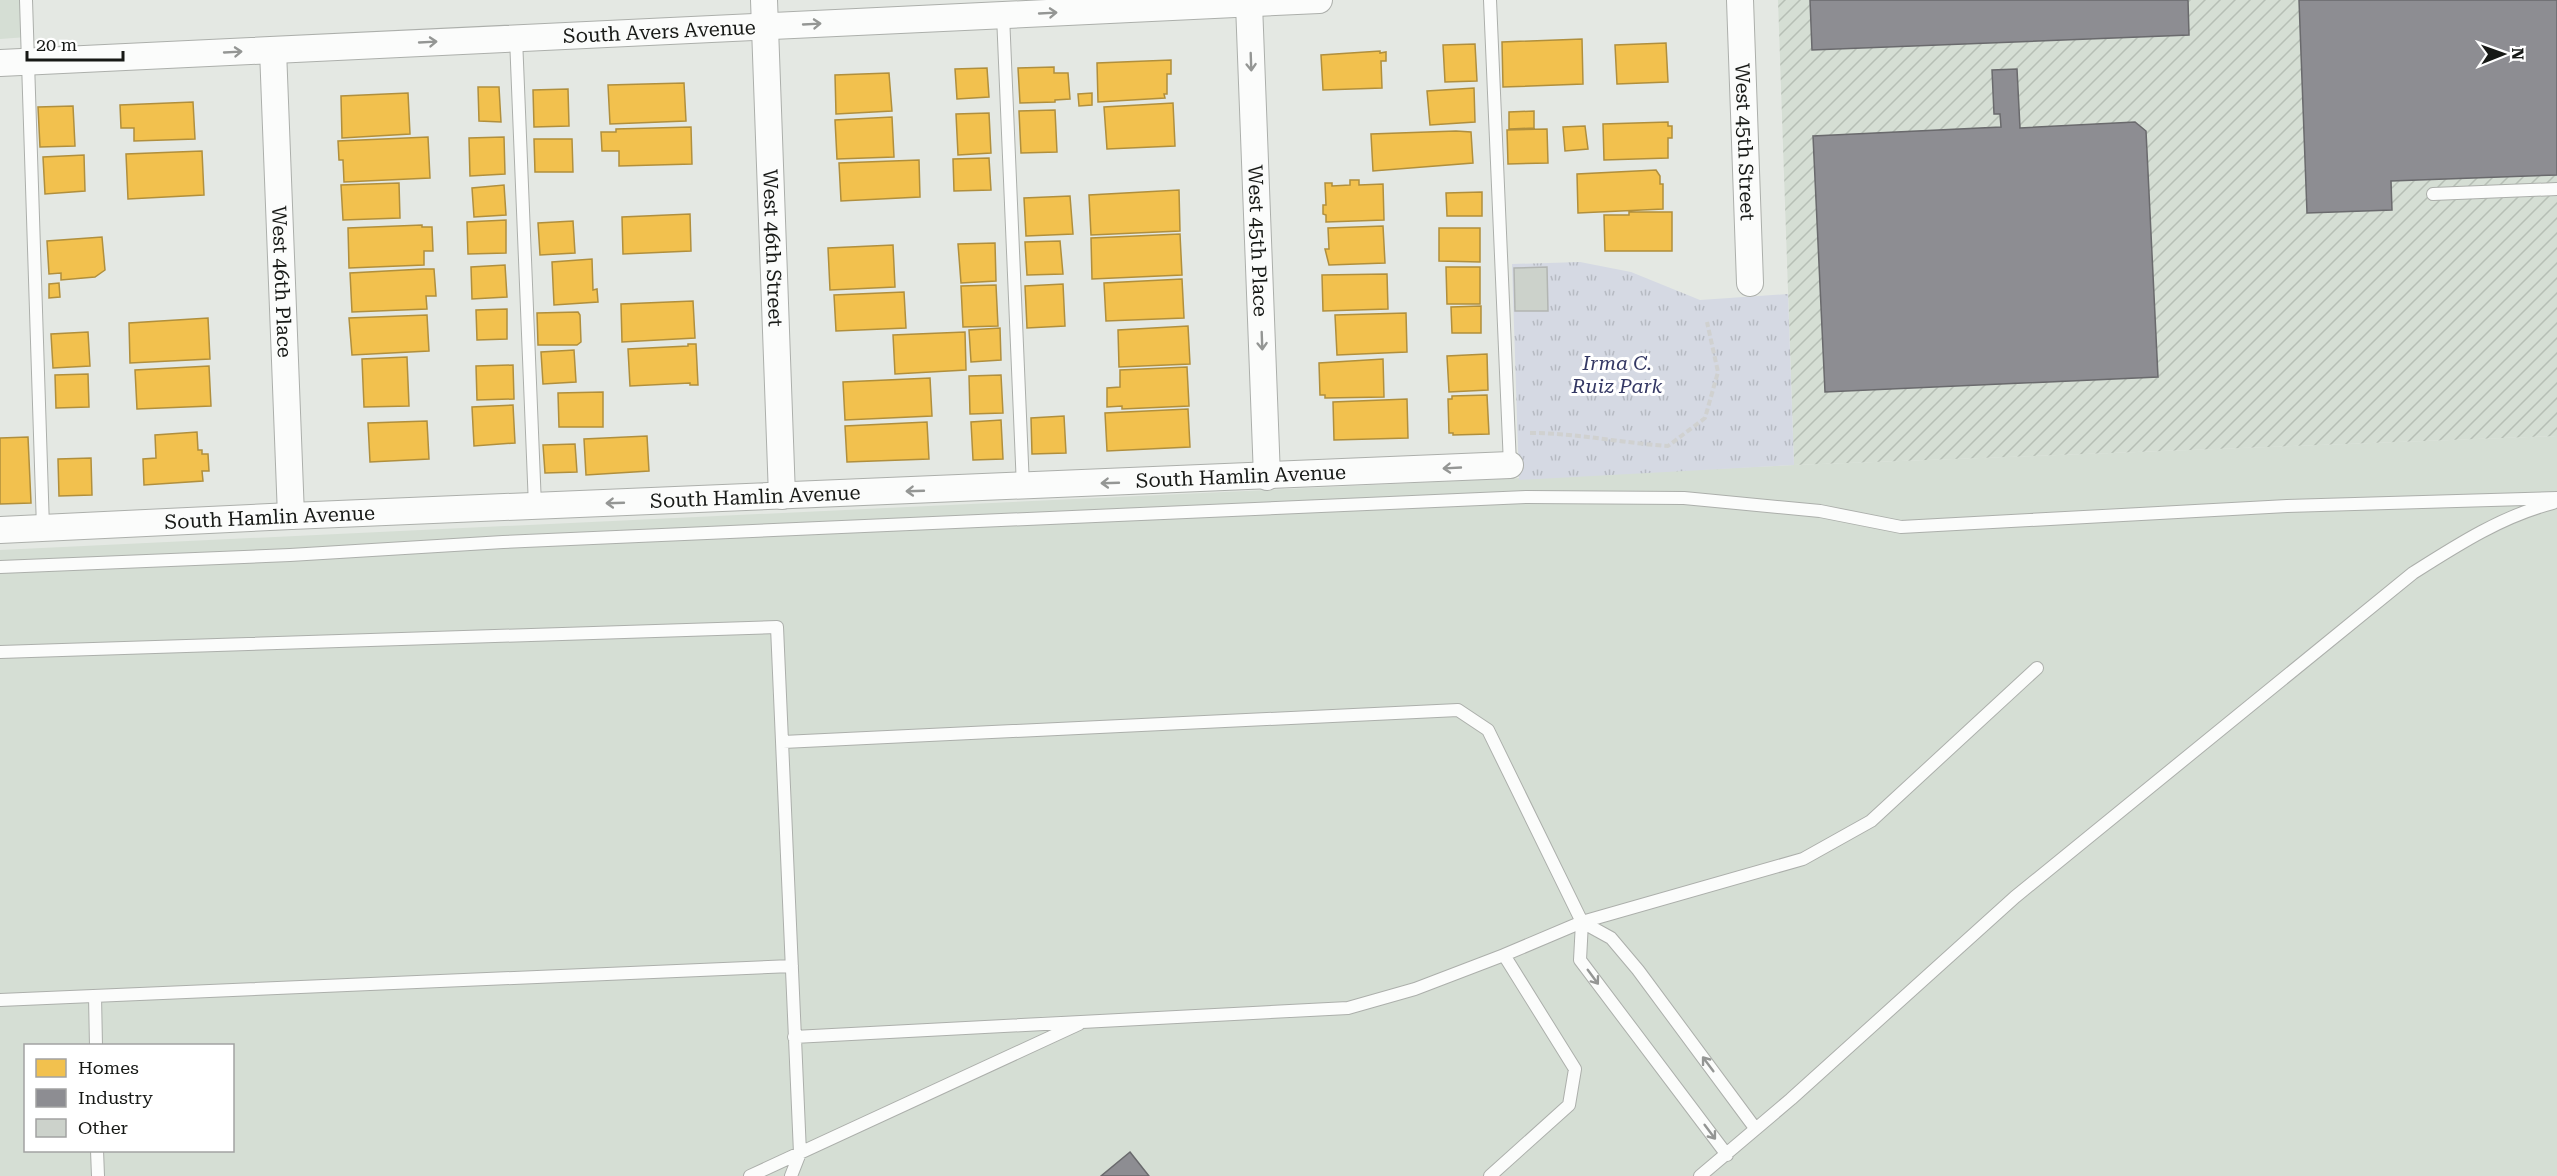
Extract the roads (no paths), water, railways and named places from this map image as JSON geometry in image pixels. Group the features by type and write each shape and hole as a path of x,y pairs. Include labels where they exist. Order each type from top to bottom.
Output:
{"street":[{"name":"West 46th Street","path":"764,0 782,496"},
{"name":"South Avers Avenue","path":"0,63 1319,0"},
{"name":"West 45th Street","path":"1740,0 1750,284"},
{"name":"West 45th Place","path":"1249,4 1267,477"},
{"name":"West 46th Place","path":"273,50 291,516"},
{"name":"South Hamlin Avenue","path":"0,530 1510,465"}],"lane":[{"path":"26,0 43,528"},
{"path":"1490,0 1510,465"},
{"path":"1003,15 1023,487"},
{"path":"516,38 536,506"},
{"path":"2433,194 2557,189"},
{"path":"0,567 290,555 503,542 1526,497 1684,498 1820,511 1901,527 2288,506 2557,500"},
{"path":"1700,1176 1791,1100 2015,897 2413,573 2471,536 2557,500"},
{"path":"0,652 777,627 800,1153 791,1176"},
{"path":"794,1037 1348,1008 1415,989 1582,922 1803,859 1871,821 2037,668"},
{"path":"783,742 1458,710 1488,730 1582,922 1580,960 1727,1155"},
{"path":"1582,922 1611,938 1638,970 1755,1128"},
{"path":"1490,1176 1569,1105 1575,1069 1504,954"},
{"path":"0,1000 792,966"},
{"path":"95,996 96,1044"},
{"path":"750,1176 1085,1022"},
{"path":"98,1152 98,1176"}],"park label":[{"name":"Irma C. Ruiz Park","path":"1617,374"}]}
